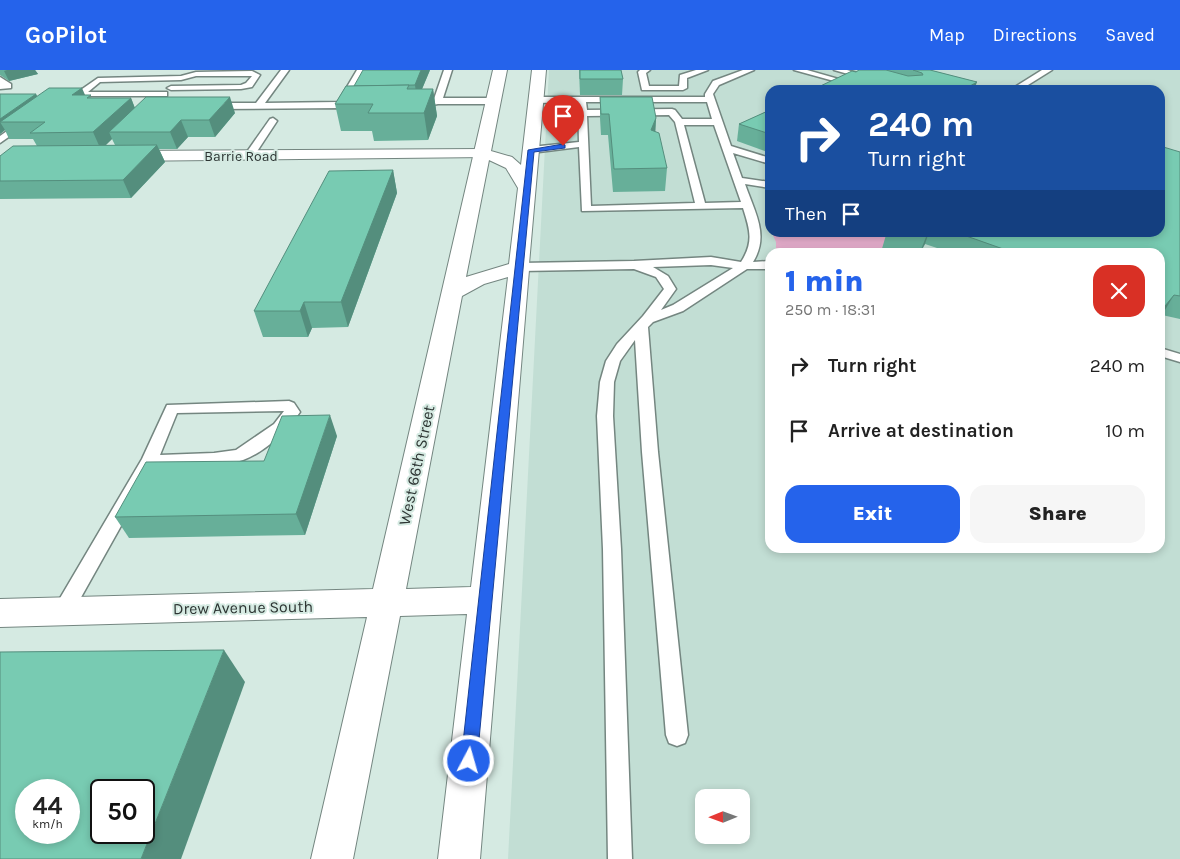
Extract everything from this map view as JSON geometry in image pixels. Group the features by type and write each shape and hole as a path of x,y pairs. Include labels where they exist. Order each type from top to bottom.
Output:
{"main road":[{"name":"West 66th Street","path":"332,859 500,70"},
{"path":"459,859 539,70"},
{"name":"Barrie Road","path":"111,157 482,154 499,156 515,165 528,190"},
{"path":"453,292 477,280 520,268"},
{"name":"Drew Avenue South","path":"0,613 485,600"}],"lane":[{"path":"258,106 285,70"},
{"path":"341,105 361,70"},
{"path":"438,101 448,70"},
{"path":"646,70 642,72 648,99"},
{"path":"645,88 683,88 683,77 704,70"},
{"path":"798,70 856,85"},
{"path":"838,70 894,85"},
{"path":"644,323 678,308 744,266 754,251 756,242 754,225 710,99 711,88 716,83 741,71"},
{"path":"68,90 93,72"},
{"path":"1030,72 1043,72"},
{"path":"1022,85 1043,72"},
{"path":"252,73 256,75 248,85 241,87 168,91 79,94 98,80 181,78 196,74 252,73"},
{"path":"0,78 8,86 0,87"},
{"path":"157,101 181,78"},
{"path":"537,100 710,99"},
{"path":"582,100 586,209 747,205"},
{"path":"404,108 438,101 494,102"},
{"path":"199,107 341,105 364,108"},
{"path":"583,113 672,112 679,122 701,206"},
{"path":"0,140 32,117"},
{"path":"248,156 273,121"},
{"path":"679,122 717,122"},
{"path":"531,150 585,144"},
{"path":"727,148 765,159"},
{"path":"738,180 765,184"},
{"path":"520,268 634,266 669,262 711,261 744,266 765,265"},
{"path":"620,859 612,558 605,416 607,382 613,362 624,344 644,323 670,290 666,279 659,274 634,266"},
{"path":"644,323 649,433 677,736"},
{"path":"1165,354 1180,358"},
{"path":"63,611 149,461 172,408 289,406 292,412 279,428 240,455 214,459 149,461"}],"shaded area":[{"path":"549,70 1180,70 1180,859 508,859"},
{"path":"774,237 889,237 883,248 776,248"}],"building":[{"path":"363,70 421,70 415,85 354,86"},
{"path":"580,70 621,70 623,79 580,79"},
{"path":"859,70 886,70 908,76 923,75 913,70 930,70 977,82 972,85 823,85 852,71 856,72"},
{"path":"409,85 407,89 433,89 424,113 368,113 373,104 335,104 346,86"},
{"path":"49,88 82,88 72,95 91,95 87,98 131,98 93,132 30,133 45,122 0,122"},
{"path":"0,94 36,94 0,119"},
{"path":"146,97 230,97 209,120 181,120 170,132 109,132"},
{"path":"600,97 652,97 656,118 651,130 659,133 667,168 614,169 609,114 601,114"},
{"path":"765,112 765,132 739,124"},
{"path":"157,145 123,180 0,181 0,156 13,146"},
{"path":"1165,148 1180,152 1180,296 1174,295 1165,306 1165,248 1000,248 969,237 1165,237"},
{"path":"393,170 341,302 304,302 300,311 254,311 329,171"},
{"path":"330,415 296,514 115,517 146,462 264,461 282,416"},
{"path":"224,650 155,824 155,779 90,779 90,844 147,844 141,859 0,859 0,652"}],"route":[{"path":"469,761 515,327 531,150 563,146"}]}
